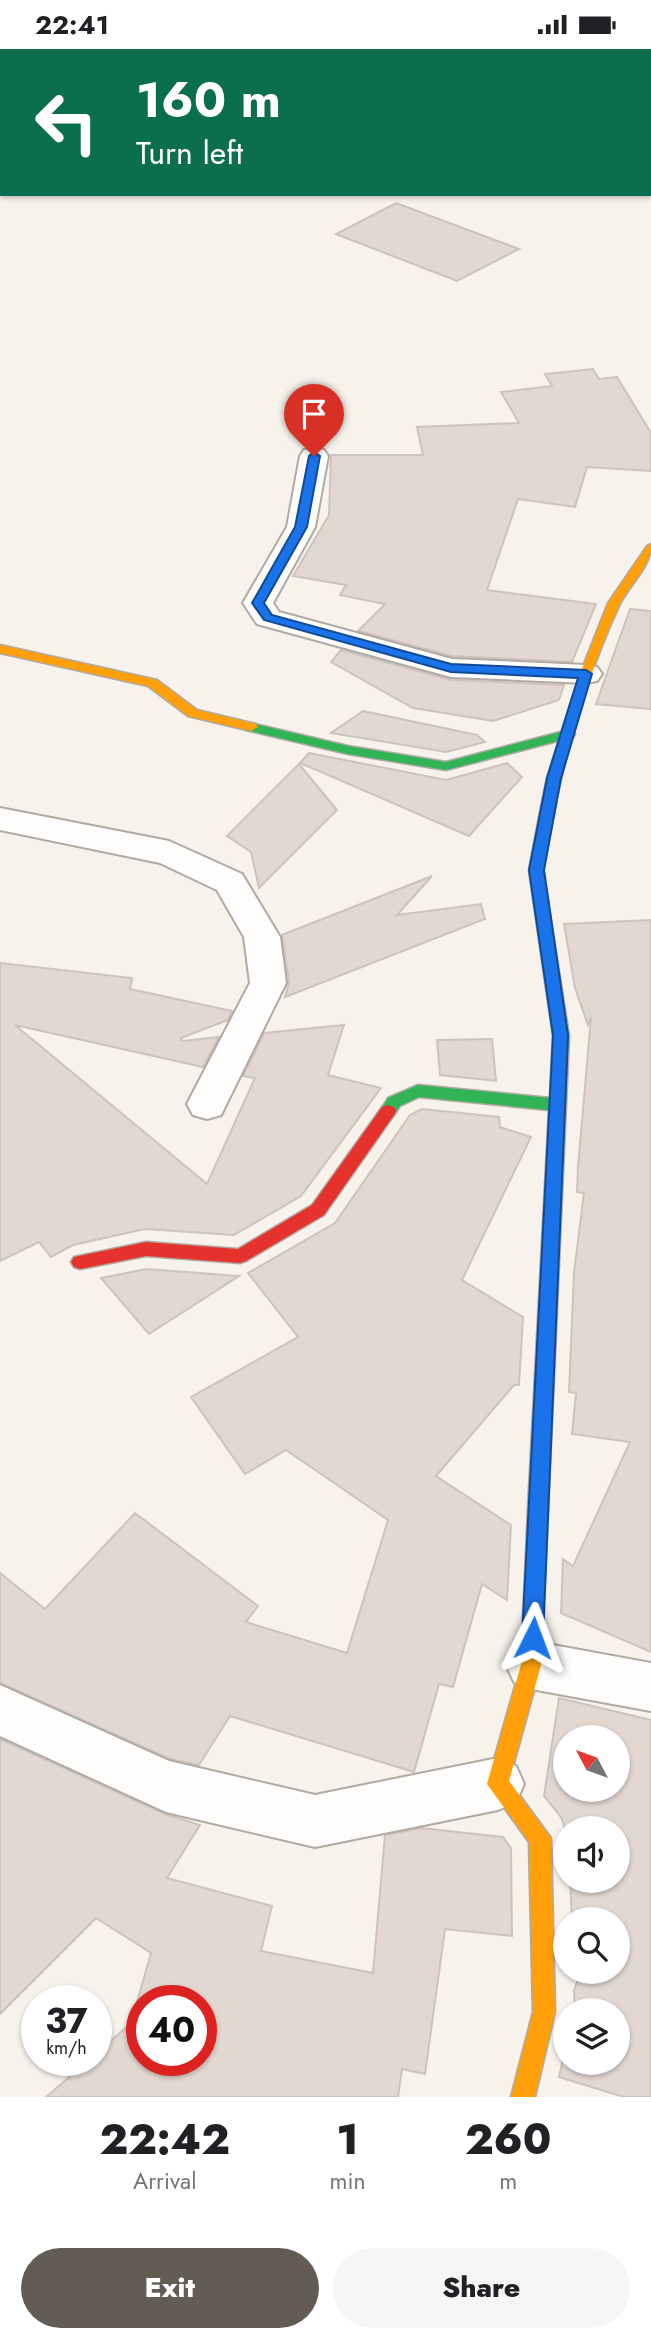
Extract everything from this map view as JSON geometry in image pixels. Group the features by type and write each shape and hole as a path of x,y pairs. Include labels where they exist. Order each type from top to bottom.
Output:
{"street":[{"path":"314,456 301,527 258,603 268,618 451,668 586,674"},
{"path":"498,1784 531,1665 561,1035 537,870 554,778 586,674 614,603 651,548"},
{"path":"0,649 152,683 193,713 348,750 446,766 568,734"},
{"path":"0,819 169,853 230,882 262,937 268,983 207,1104"},
{"path":"80,1262 146,1249 240,1257 318,1210 394,1102 418,1091 558,1105"},
{"path":"531,1665 651,1687"},
{"path":"0,1710 166,1786 315,1821 498,1784"},
{"path":"498,1784 540,1837 544,2012 523,2097"}],"building":[{"path":"396,203 519,249 457,281 336,234"},
{"path":"593,369 599,379 617,377 651,433 651,471 587,467 575,507 518,499 487,590 596,604 572,662 452,656 358,631 385,604 340,595 346,585 293,576 329,515 331,455 423,455 417,427 519,423 501,392 552,386 545,374"},
{"path":"630,609 651,611 651,709 596,704"},
{"path":"341,650 451,680 564,685 559,700 493,721 413,708 331,662"},
{"path":"363,711 477,735 485,742 446,752 331,733"},
{"path":"309,753 446,780 507,763 522,777 469,836 300,763"},
{"path":"299,764 337,810 259,888 251,852 227,836"},
{"path":"432,876 397,915 481,904 485,919 285,997 289,983 282,935"},
{"path":"651,920 651,1652 561,1613 563,1559 573,1566 630,1442 572,1434 576,1393 569,1392 574,1273 584,1193 577,1192 578,1167 591,1017 588,1025 575,988 564,924"},
{"path":"0,963 132,978 130,989 232,1011 228,1020 181,1038 182,1041 219,1037 203,1067 15,1025 207,1184 255,1078 243,1076 264,1033 344,1025 328,1075 381,1088 301,1196 234,1235 145,1229 73,1245 51,1257 39,1242 0,1261"},
{"path":"492,1039 496,1081 440,1075 437,1040"},
{"path":"422,1109 499,1117 500,1127 531,1137 462,1280 523,1317 519,1385 514,1385 436,1476 511,1525 507,1600 482,1584 453,1687 439,1684 414,1772 230,1716 199,1765 170,1759 0,1683 0,1573 45,1609 135,1513 258,1606 246,1622 347,1653 388,1520 286,1450 245,1474 191,1397 298,1337 248,1273 335,1223 410,1115"},
{"path":"146,1269 239,1276 149,1334 101,1278"},
{"path":"559,1698 651,1720 651,2097 624,2097 559,2077 630,2075 630,1998 574,1998 574,1991 576,1984 630,1984 630,1907 571,1907 571,1893 630,1893 630,1816 560,1816 544,1796 553,1737 553,1803 630,1803 630,1725 555,1725"},
{"path":"0,1739 165,1814 200,1825 167,1878 272,1906 261,1951 373,1973 385,1835 421,1828 503,1837 511,1848 512,1936 445,1929 425,2074 402,2069 398,2097 46,2097 70,2076 112,2076 112,2040 126,2027 126,2076 217,2076 217,1985 142,1985 151,1953 96,1918 29,1985 21,1985 21,1993 0,2014"}],"traffic: fast":[{"path":"251,727 348,750 446,766 568,734"},
{"path":"538,1509 561,1036 536,870 548,807"},
{"path":"388,1111 394,1102 418,1091 557,1105"}],"traffic: slow":[{"path":"548,807 554,778 586,674 614,603 651,548"},
{"path":"0,649 152,683 193,713 251,727"},
{"path":"523,2097 544,2012 540,1838 498,1784 531,1665 538,1509"}],"traffic: jam":[{"path":"80,1262 146,1249 240,1256 318,1210 388,1111"}],"route":[{"path":"314,456 301,527 258,603 268,618 451,668 586,674 554,778 537,870 561,1035 533,1638"}]}
